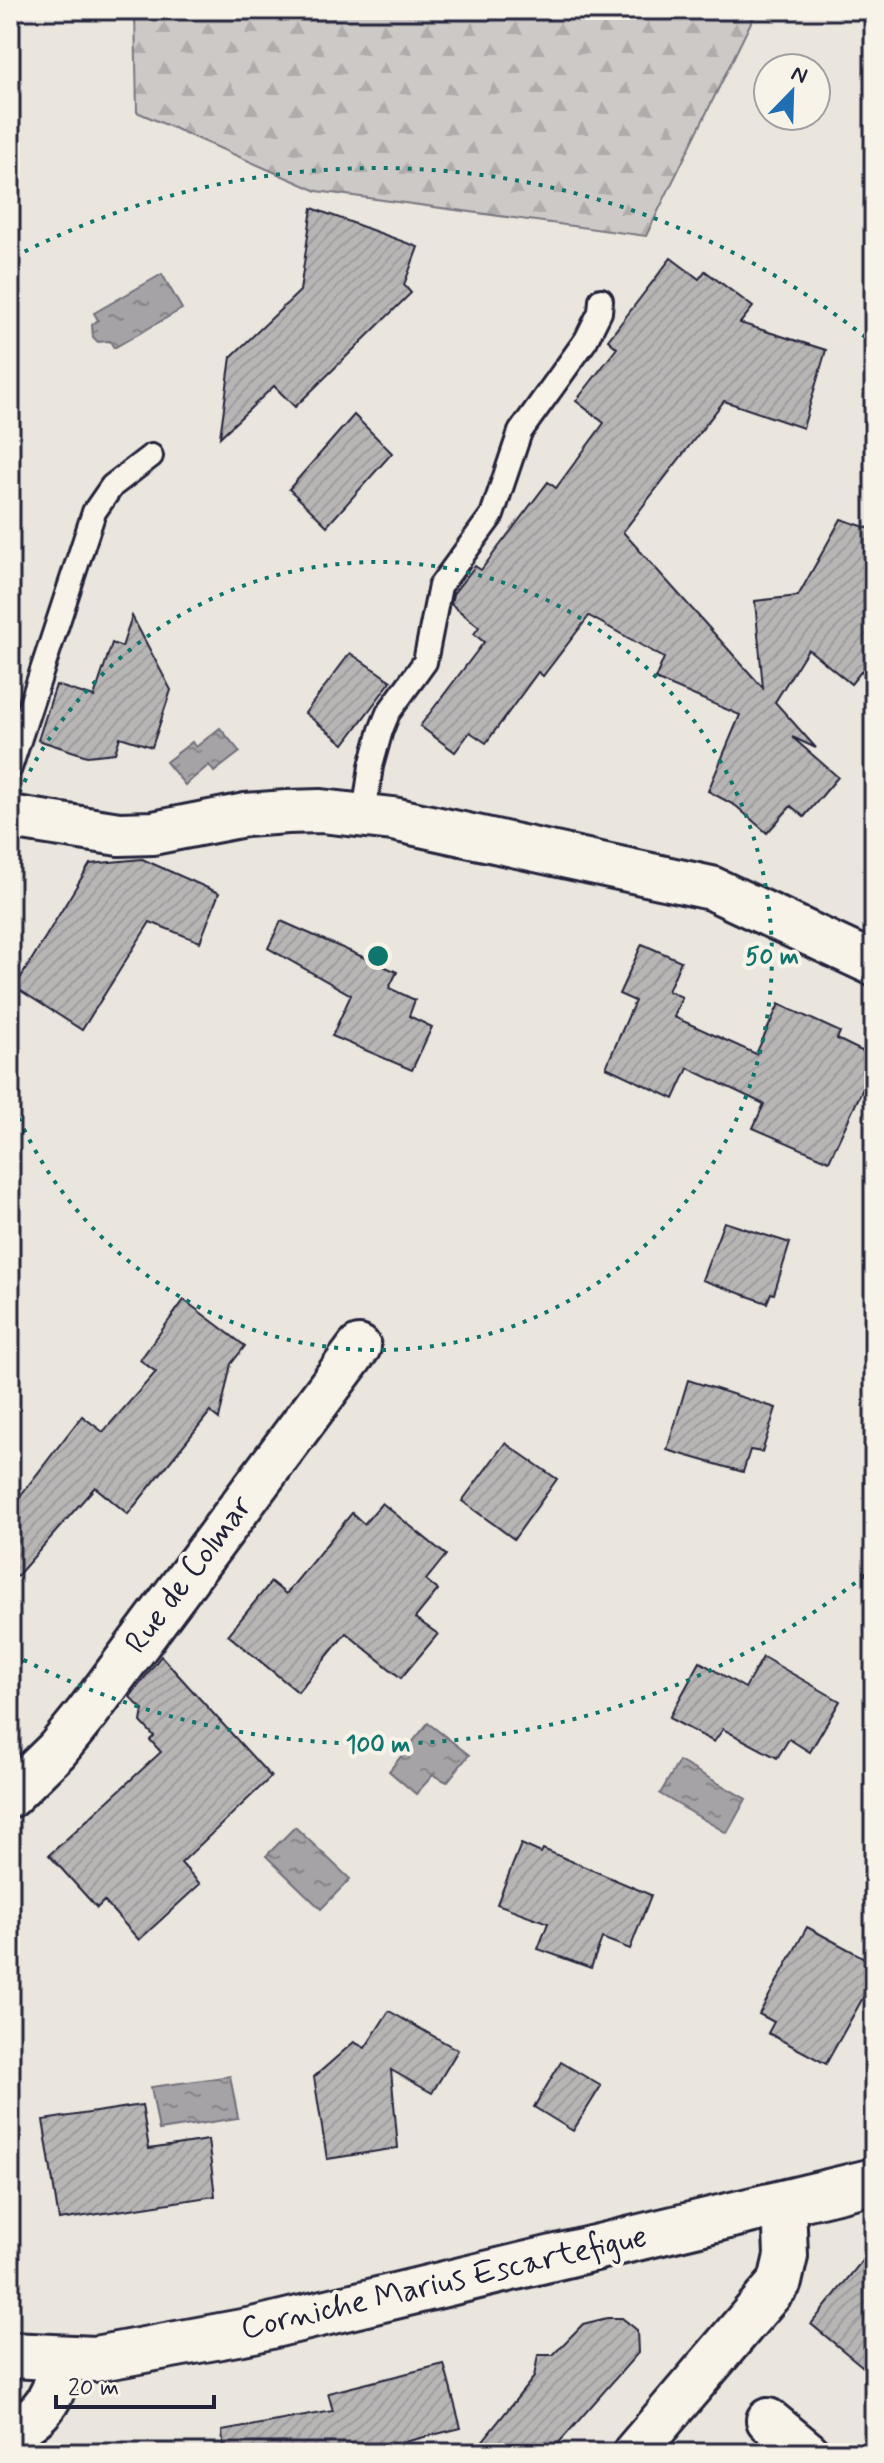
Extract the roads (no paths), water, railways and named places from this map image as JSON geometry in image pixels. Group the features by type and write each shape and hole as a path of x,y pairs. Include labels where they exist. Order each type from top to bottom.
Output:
{"main road":[{"name":"Corniche Marius Escartefigue","path":"10,2355 95,2359 253,2330 874,2181"}],"street":[{"path":"14,826 119,834 153,833 273,813 321,811 364,815 509,841 711,888 874,964"},
{"name":"Rue de Colmar","path":"10,1796 57,1750 87,1713 359,1347"},
{"path":"634,2453 780,2282 787,2246 784,2203"},
{"path":"10,2430 34,2418 51,2398 60,2357"},
{"path":"768,2420 808,2453"}],"lane":[{"path":"364,815 371,766 381,730 388,713 425,662 440,586 492,515 520,432 586,340 600,312 601,300"},
{"path":"10,768 94,512 112,486 151,456"}],"water":[{"path":"162,274 182,309 114,348 110,341 98,342 93,337 92,325 98,320 94,313"},
{"path":"220,728 240,752 214,772 209,765 185,785 166,762 192,742 196,747"},
{"path":"428,1723 469,1755 447,1782 433,1775 416,1794 389,1771"},
{"path":"679,1761 746,1799 727,1833 660,1794"},
{"path":"295,1827 350,1879 321,1909 266,1856"},
{"path":"230,2076 238,2118 159,2130 151,2087"}]}
